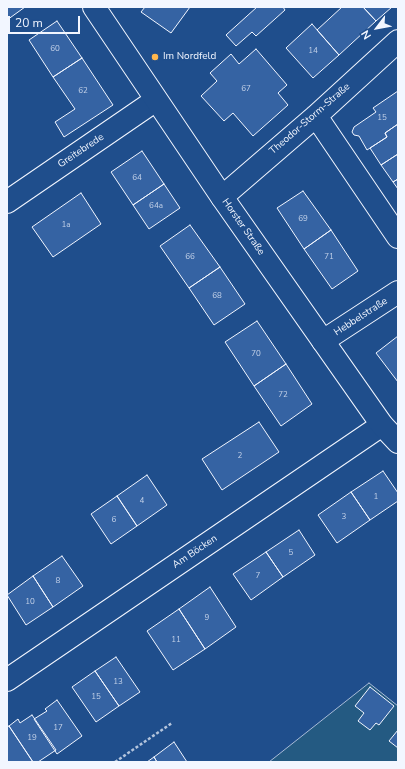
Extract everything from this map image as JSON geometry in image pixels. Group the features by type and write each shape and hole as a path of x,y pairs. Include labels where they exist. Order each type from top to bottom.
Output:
{"street":[{"name":"Horster Straße","path":"94,7 222,197 382,425 398,442"},
{"name":"Theodor-Storm-Straße","path":"222,197 316,116 398,41"},
{"name":"Greitebrede","path":"7,202 156,100"},
{"path":"316,116 398,237"},
{"name":"Hebbelstraße","path":"323,341 398,292"},
{"name":"Am Böcken","path":"7,680 382,425"}],"path":[{"path":"115,762 172,723"}],"shaded area":[{"path":"369,683 398,706 398,762 269,762"}],"building":[{"path":"7,7 25,7 7,20"},
{"path":"145,7 190,7 171,33 141,12"},
{"path":"257,7 283,7 285,10 256,36 252,32 236,46 226,35"},
{"path":"342,7 363,7 376,21 339,55 317,30"},
{"path":"363,7 392,7 376,21"},
{"path":"57,21 82,58 53,77 29,40"},
{"path":"312,24 339,55 313,78 286,48"},
{"path":"256,49 287,85 278,93 288,105 253,136 233,113 224,121 201,96 217,81 210,73 231,54 239,64"},
{"path":"82,58 113,105 64,137 55,122 75,109 53,77"},
{"path":"398,91 398,124 385,133 387,137 367,150 359,136 354,135 352,132 354,127 376,112 373,108"},
{"path":"398,124 398,154 381,165 370,148 387,137 385,133"},
{"path":"142,151 164,184 133,205 111,172"},
{"path":"398,154 398,179 393,182 381,165"},
{"path":"398,179 398,189 393,182"},
{"path":"164,184 180,208 149,229 133,205"},
{"path":"303,191 331,230 304,249 277,208"},
{"path":"81,193 101,224 53,257 32,227"},
{"path":"190,225 220,267 189,288 160,246"},
{"path":"331,230 358,271 332,289 304,249"},
{"path":"220,267 245,304 214,325 189,288"},
{"path":"257,321 286,364 254,386 225,342"},
{"path":"398,336 398,382 376,353"},
{"path":"286,364 312,404 281,426 254,386"},
{"path":"259,422 279,452 222,490 202,459"},
{"path":"383,471 398,493 398,501 370,520 351,492"},
{"path":"147,475 167,505 137,526 117,496"},
{"path":"351,492 370,520 337,543 318,515"},
{"path":"117,496 137,526 111,544 91,514"},
{"path":"299,530 315,555 283,577 266,552"},
{"path":"266,552 283,577 251,600 233,574"},
{"path":"62,556 83,586 53,607 33,576"},
{"path":"33,576 53,607 26,625 7,595"},
{"path":"210,587 236,627 205,649 179,609"},
{"path":"179,609 205,649 173,670 147,631"},
{"path":"116,657 140,692 119,706 95,671"},
{"path":"95,671 119,706 96,722 72,687"},
{"path":"370,687 394,706 379,725 376,723 370,730 358,721 364,713 355,706"},
{"path":"57,700 82,736 57,754 34,719 47,711 45,709"},
{"path":"32,715 56,750 38,762 33,762 9,726 18,719 20,723"},
{"path":"9,726 33,762 7,762 7,727"},
{"path":"398,730 398,748 389,741"},
{"path":"174,742 187,762 157,762 154,757"},
{"path":"154,757 157,762 147,762"}],"place":[{"name":"Im Nordfeld","path":"155,57"}]}
